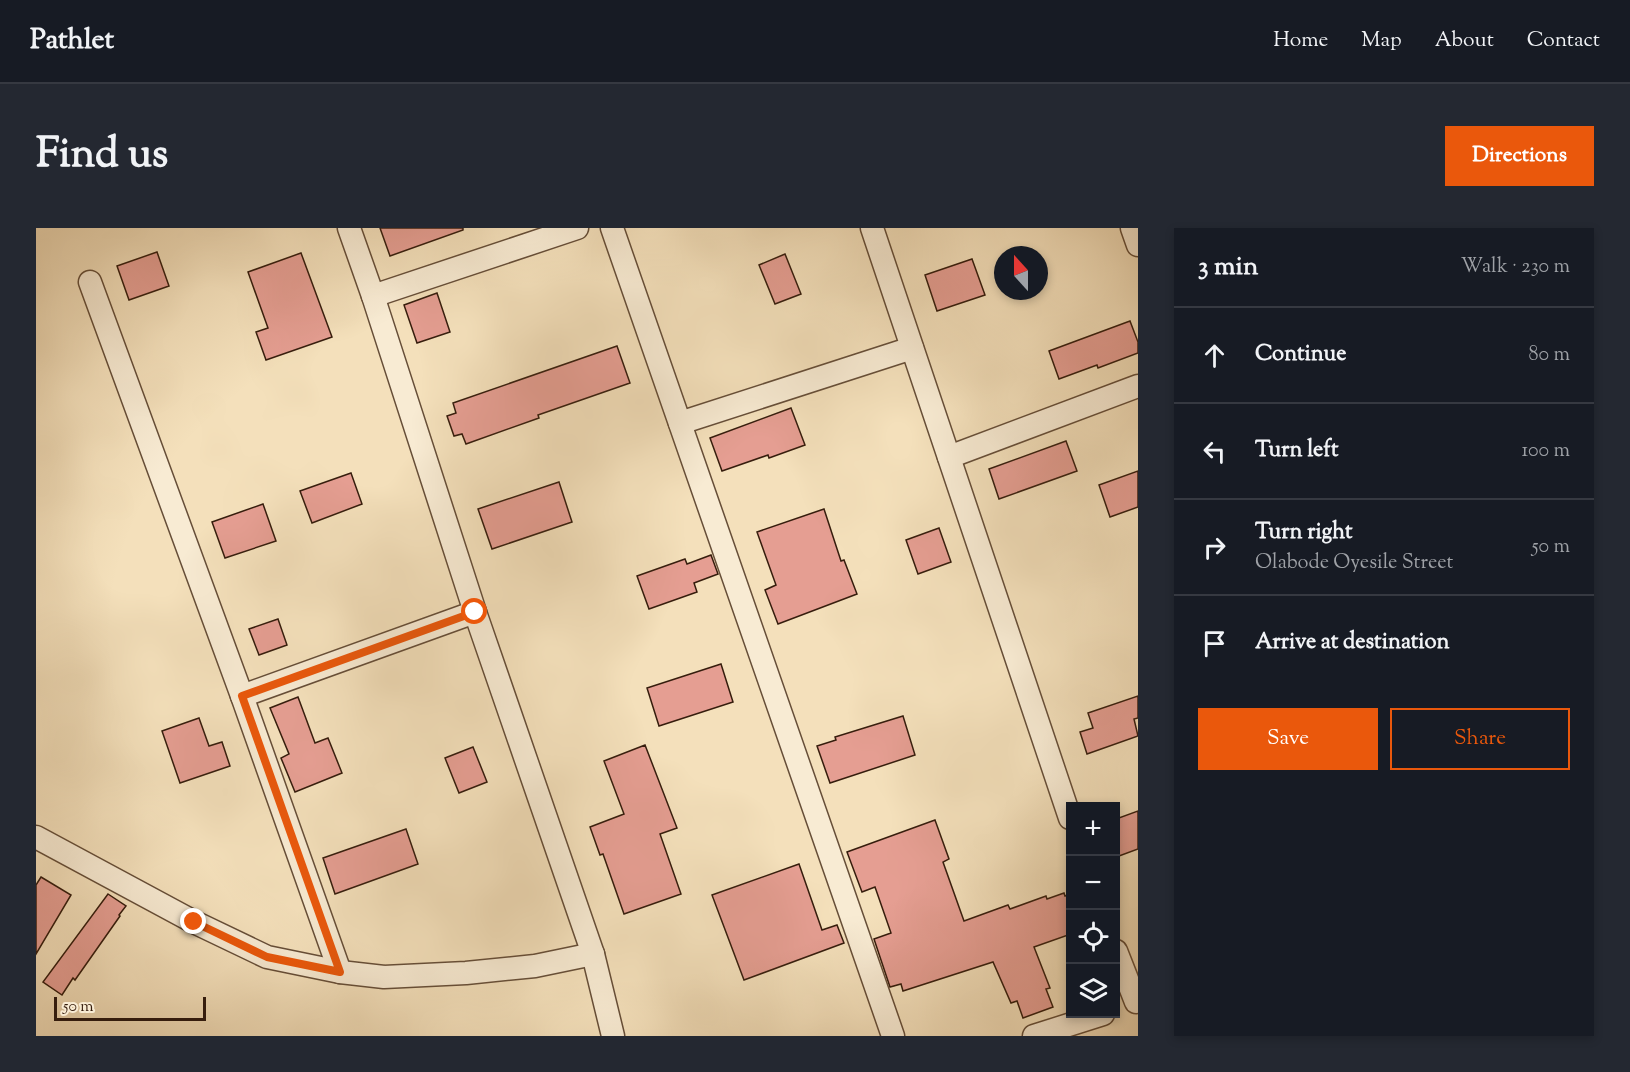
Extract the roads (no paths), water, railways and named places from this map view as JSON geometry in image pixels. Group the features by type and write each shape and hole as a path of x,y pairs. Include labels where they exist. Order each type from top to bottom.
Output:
{"street":[{"path":"349,228 475,612 593,954 613,1036"},
{"path":"373,296 577,228"},
{"path":"612,228 893,1036"},
{"path":"872,228 1066,803"},
{"path":"1132,228 1138,245"},
{"path":"90,282 242,696 340,972"},
{"path":"680,423 912,348"},
{"path":"949,457 1138,386"},
{"path":"242,696 475,612"},
{"path":"36,837 194,922 267,957 340,972 384,977 466,973 535,966 593,954"},
{"path":"1119,964 1130,1004"},
{"path":"1034,1036 1090,1018"}]}
